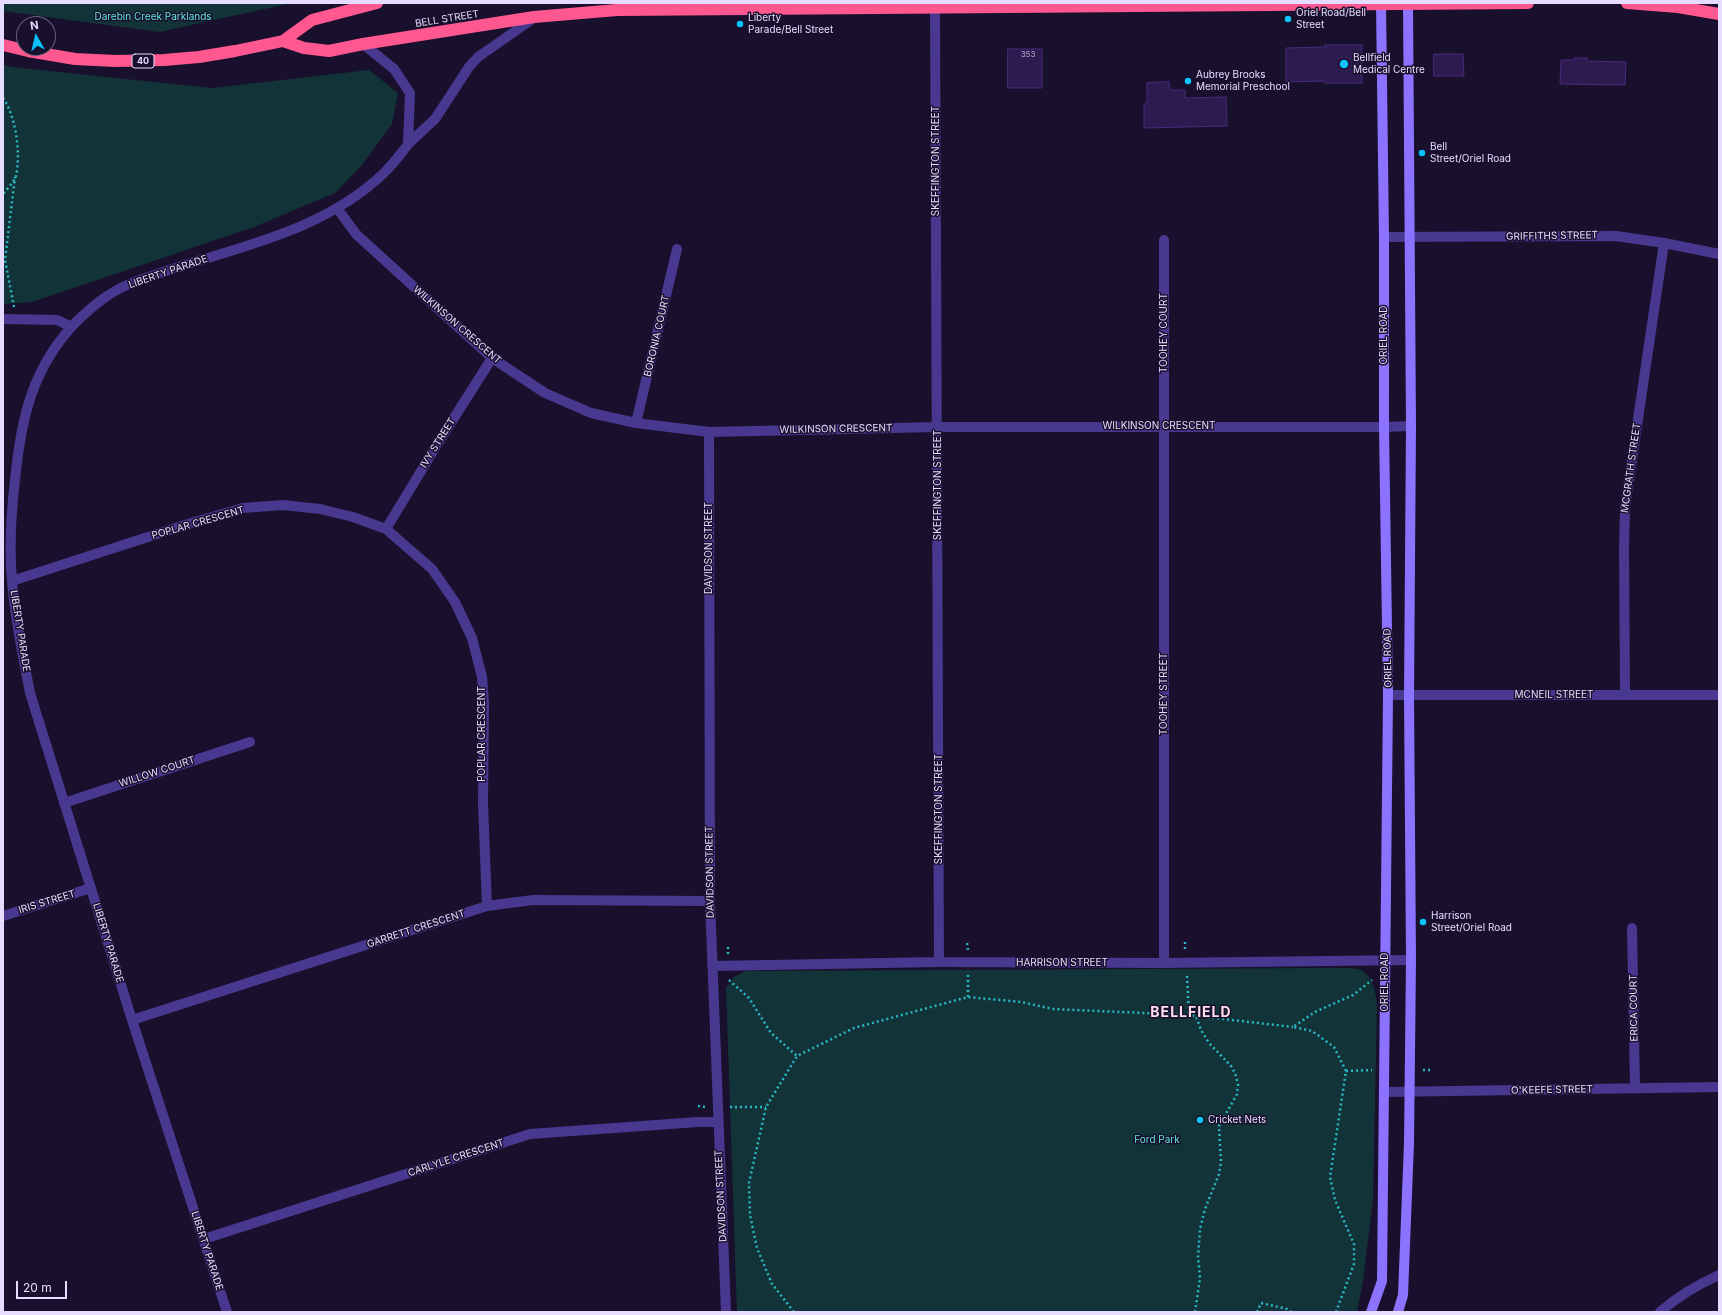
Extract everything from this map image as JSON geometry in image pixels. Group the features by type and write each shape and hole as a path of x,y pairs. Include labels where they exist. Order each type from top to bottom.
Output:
{"highway":[{"name":"40","path":"3,45 75,59 116,61 164,60 200,57 235,52 283,41 312,20 377,3"},
{"name":"BELL STREET","path":"283,41 304,48 329,51 363,44 534,17 617,10 723,6 935,8 1528,3"},
{"path":"1627,3 1695,6 1719,14"}],"main road":[{"name":"ORIEL ROAD","path":"1371,1312 1382,1280 1385,1092 1388,695 1384,427 1384,238 1381,4"},
{"name":"ORIEL ROAD","path":"1398,1312 1403,1295 1409,1143 1411,960 1409,696 1411,426 1408,4"}],"street":[{"name":"SKEFFINGTON STREET","path":"935,8 938,427 939,962"},
{"name":"LIBERTY PARADE","path":"227,1312 132,1020 30,693 20,646 12,581 11,516 22,426 30,396 54,348 95,304 125,286 268,238 303,225 337,208 386,172 410,142 434,119 478,56 534,17"},
{"path":"363,44 394,69 410,93 408,144 410,142"},
{"name":"WILKINSON CRESCENT","path":"337,208 356,234 492,358 545,393 591,413 636,423 709,432 938,427 1411,426"},
{"name":"GRIFFITHS STREET","path":"1384,238 1616,236 1664,243 1719,254"},
{"name":"TOOHEY COURT","path":"1164,240 1164,426"},
{"name":"MCGRATH STREET","path":"1625,695 1625,507 1664,243"},
{"name":"BORONIA COURT","path":"636,423 677,249"},
{"path":"3,319 57,320 72,327"},
{"name":"IVY STREET","path":"386,530 438,443 492,358"},
{"name":"TOOHEY STREET","path":"1164,426 1164,963"},
{"name":"DAVIDSON STREET","path":"709,432 710,901 717,1122 726,1312"},
{"name":"POPLAR CRESCENT","path":"12,581 188,524 243,508 302,506 338,513 386,530 432,569 456,602 472,638 482,677 484,702 483,804 487,906"},
{"name":"MCNEIL STREET","path":"1388,695 1719,695"},
{"name":"WILLOW COURT","path":"64,803 250,742"},
{"name":"IRIS STREET","path":"3,916 91,888"},
{"name":"GARRETT CRESCENT","path":"132,1020 487,906 533,900 710,901"},
{"name":"ERICA COURT","path":"1632,928 1635,1088"},
{"name":"HARRISON STREET","path":"712,966 939,962 1186,963 1411,960"},
{"name":"O'KEEFE STREET","path":"1385,1092 1409,1093 1719,1087"},
{"name":"CARLYLE CRESCENT","path":"204,1239 530,1134 717,1122"},
{"path":"1660,1312 1672,1301 1697,1285 1719,1275"}],"path":[{"path":"3,98 7,103 17,132 17,162 4,260 16,319"},
{"path":"3,194 15,178"},
{"path":"1185,942 1189,1016"},
{"path":"728,944 727,978 749,998 771,1033 797,1056"},
{"path":"1293,1027 1315,1012 1353,995 1372,980"},
{"path":"794,1312 772,1284 757,1248 750,1215 749,1183 766,1107 771,1096 797,1056 854,1028 968,997 1021,1002 1053,1009 1196,1016 1293,1027 1312,1031 1334,1047 1346,1071 1330,1176 1335,1200 1354,1244 1354,1264 1336,1312"},
{"path":"1195,1312 1200,1278 1198,1257 1200,1229 1205,1209 1219,1174 1221,1162 1219,1126 1237,1094 1238,1085 1232,1067 1209,1043 1201,1030 1196,1016"},
{"path":"1257,1312 1261,1303 1287,1309 1291,1312"}],"green space":[{"name":"Darebin Creek Parklands","path":"3,3 292,3 159,32 56,18 56,16 40,16 3,11"},
{"path":"3,64 11,67 212,88 369,70 398,93 392,124 362,165 335,193 254,227 32,302 3,304"},
{"name":"Ford Park","path":"1358,969 1367,975 1375,990 1377,1006 1373,1199 1363,1281 1357,1312 737,1312 726,988 734,977 745,971"}],"building":[{"path":"1325,45 1362,45 1362,83 1325,83 1325,81 1286,82 1286,48 1325,47"},
{"path":"1008,49 1042,49 1042,88 1008,88"},
{"path":"1434,54 1463,54 1464,76 1434,76"},
{"path":"1574,58 1587,58 1587,61 1626,62 1625,85 1560,84 1561,60 1574,60"},
{"path":"1169,82 1170,90 1185,90 1185,98 1226,97 1227,126 1144,128 1144,104 1147,104 1147,83"}],"place":[{"name":"Oriel Road/Bell Street","path":"1288,19"},
{"name":"Liberty Parade/Bell Street","path":"740,24"},
{"name":"Bellfield Medical Centre","path":"1344,64"},
{"name":"Aubrey Brooks Memorial Preschool","path":"1188,81"},
{"name":"Bell Street/Oriel Road","path":"1422,153"},
{"name":"Harrison Street/Oriel Road","path":"1423,922"},
{"name":"Cricket Nets","path":"1200,1120"}],"district":[{"name":"BELLFIELD","path":"1191,1013"}]}
